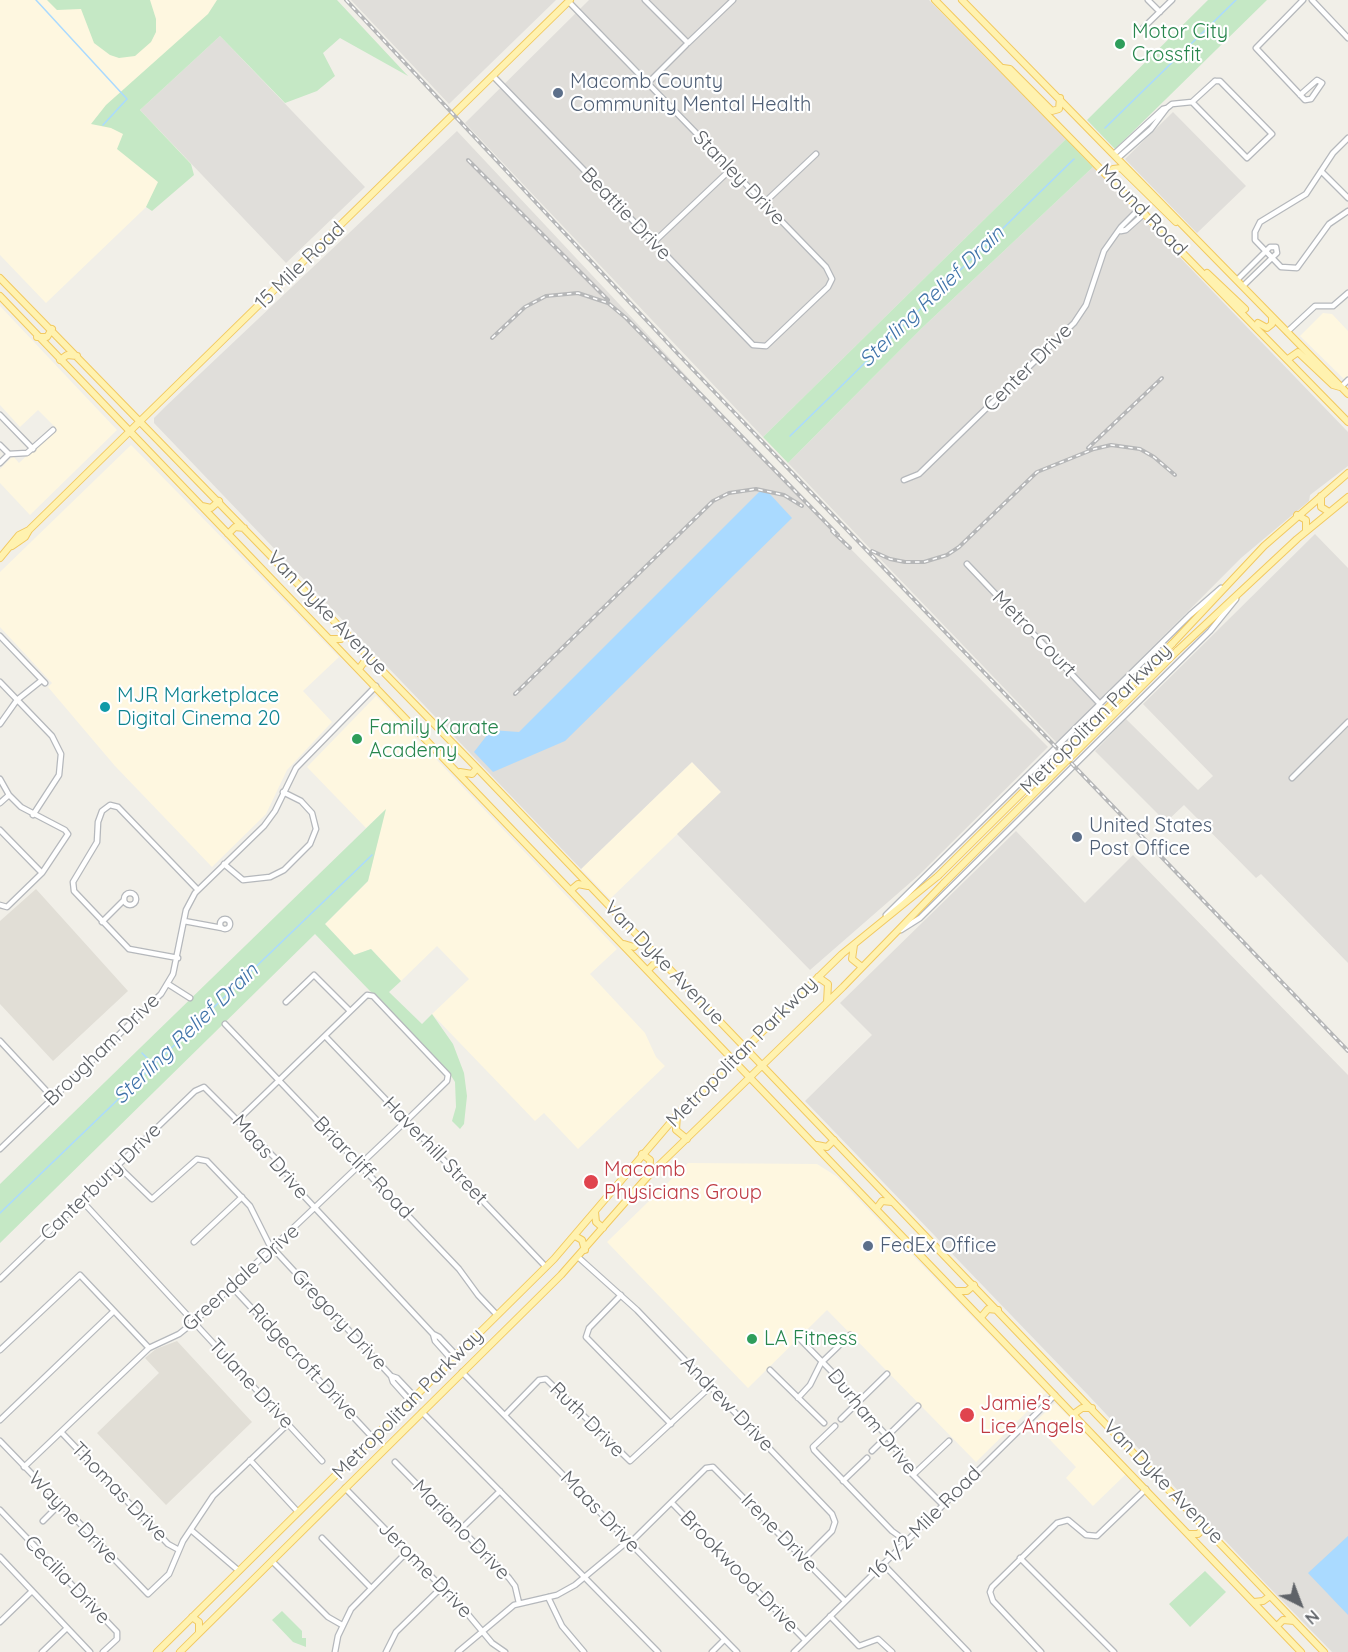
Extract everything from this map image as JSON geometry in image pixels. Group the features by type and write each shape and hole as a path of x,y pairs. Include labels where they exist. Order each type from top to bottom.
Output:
{"main road":[{"name":"Mound Road","path":"935,0 1112,178 1348,422"},
{"name":"Mound Road","path":"962,0 1060,97 1348,394"},
{"name":"15 Mile Road","path":"1,556 19,543 29,530 570,1"},
{"path":"1003,68 1010,69 1052,111 1059,109 1060,97"},
{"path":"1112,178 1113,169 1121,168 1170,218 1185,226"},
{"path":"1201,270 1213,276 1264,328 1272,324 1272,316"},
{"name":"Van Dyke Avenue","path":"1,280 52,329 376,663 896,1203 1323,1652"},
{"name":"Van Dyke Avenue","path":"0,296 1057,1394 1301,1652"},
{"path":"37,337 47,338 52,329"},
{"path":"1288,359 1298,351 1333,385 1341,387"},
{"path":"60,360 67,355 78,356"},
{"path":"1297,368 1308,374 1348,416"},
{"name":"Metropolitan Parkway","path":"157,1652 546,1267 575,1236 677,1114 854,944 938,876 1172,645 1228,582 1297,515 1348,473"},
{"path":"1321,496 1321,507 1329,512"},
{"name":"Metropolitan Parkway","path":"180,1652 585,1250 649,1175 752,1077 1177,651 1306,532 1348,497"},
{"path":"202,506 211,508 219,501"},
{"path":"1297,515 1306,520 1306,532"},
{"path":"228,534 236,527 245,528"},
{"path":"330,638 341,639 347,633"},
{"path":"359,669 364,662 376,663"},
{"path":"460,772 472,774 477,768"},
{"path":"490,804 497,798 508,801"},
{"path":"571,890 580,884 591,887"},
{"path":"623,944 634,946 641,940"},
{"path":"854,944 852,959 862,967"},
{"path":"648,970 655,963 669,968"},
{"path":"818,977 829,987 827,1002"},
{"path":"677,1114 676,1130 687,1139"},
{"path":"817,1145 827,1146 834,1140"},
{"path":"642,1154 651,1163 649,1175"},
{"path":"877,1208 885,1200 896,1203"},
{"path":"595,1212 596,1222 603,1228"},
{"path":"575,1236 582,1240 585,1250"},
{"path":"957,1290 967,1291 974,1285"},
{"path":"982,1316 988,1309 998,1310"},
{"path":"476,1336 483,1341 483,1351"},
{"path":"1075,1413 1082,1407 1093,1409"},
{"path":"316,1494 316,1504 325,1508"},
{"path":"1189,1534 1200,1533 1205,1527"},
{"path":"224,1586 224,1595 232,1600"},
{"path":"1254,1602 1263,1601 1270,1596"},
{"path":"192,1617 199,1622 199,1632"},
{"path":"1277,1626 1283,1620 1294,1621"}],"street":[{"path":"645,0 687,44"},
{"path":"647,84 733,0"},
{"path":"1148,0 1160,12"},
{"path":"1142,29 1172,0"},
{"path":"1300,95 1317,81 1322,82 1321,87 1308,101 1300,95 1256,48 1303,0"},
{"path":"1312,0 1348,38"},
{"name":"Stanley Drive","path":"570,1 647,84 826,267 832,279 828,287 762,348"},
{"name":"Beattie Drive","path":"493,76 750,342 762,348"},
{"path":"1116,156 1151,129 1172,104 1192,102 1218,80 1272,134 1246,158 1192,102"},
{"path":"1348,138 1333,153 1306,194 1257,225 1256,240 1268,256 1281,267 1297,268 1329,224 1348,211"},
{"path":"764,203 816,154"},
{"path":"654,242 730,170"},
{"path":"1321,171 1348,198"},
{"name":"Center Drive","path":"904,480 919,474 1074,323 1086,305 1104,251 1121,231 1121,227 1142,211"},
{"path":"1237,280 1268,256"},
{"path":"1243,286 1268,256"},
{"path":"1287,332 1315,306 1333,306 1348,292"},
{"path":"1341,387 1348,380"},
{"path":"0,415 33,449"},
{"path":"0,445 9,454 24,454 33,449 52,430"},
{"path":"0,463 9,454"},
{"name":"Metro Court","path":"968,564 1100,704"},
{"path":"870,932 1190,615 1228,582"},
{"path":"896,933 920,918 1215,626 1242,591"},
{"path":"0,636 43,682 17,700 0,724"},
{"path":"0,682 58,743 62,761 56,780 33,815"},
{"name":"Brougham Drive","path":"0,1149 168,984 178,958 189,904 198,890 271,818 288,779 376,686"},
{"path":"1292,778 1348,722"},
{"path":"1068,736 1068,742 1079,753 1085,754"},
{"path":"1045,758 1051,760 1061,770 1062,777"},
{"path":"0,779 9,795 33,815 68,832 66,841 42,873 2,906"},
{"path":"224,864 243,880 270,877 284,870 310,844 316,829 312,813 301,801 283,792"},
{"path":"0,802 9,795"},
{"path":"178,958 129,949 74,891 72,885 95,846 100,815 110,805 121,810 198,890"},
{"path":"0,830 42,873"},
{"path":"102,922 123,903"},
{"path":"184,921 220,925"},
{"path":"238,1120 350,1011 314,975 286,1002"},
{"path":"168,984 190,998"},
{"name":"Greendale Drive","path":"24,1467 149,1348 179,1334 194,1322 316,1209 448,1078 369,994 350,1011"},
{"name":"Briarcliff Road","path":"225,1024 459,1269 478,1295 497,1315"},
{"name":"Haverhill Street","path":"324,1036 546,1267"},
{"path":"0,1041 53,1098"},
{"name":"Maas Drive","path":"204,1087 275,1158 316,1209 433,1334 439,1337 454,1357"},
{"name":"Canterbury Drive","path":"0,1279 195,1091 204,1087"},
{"name":"Gregory Drive","path":"118,1166 152,1199 195,1161 203,1159 253,1211 263,1234 273,1249 391,1376 397,1378 412,1399"},
{"path":"194,1242 242,1197"},
{"name":"Tulane Drive","path":"82,1201 322,1461"},
{"name":"Andrew Drive","path":"578,1257 602,1281 621,1295 833,1516 832,1531 804,1558"},
{"path":"0,1350 80,1275 149,1348"},
{"name":"Ridgecroft Drive","path":"232,1287 373,1438"},
{"path":"621,1295 589,1328 586,1337 671,1424 710,1387"},
{"path":"0,1420 114,1311"},
{"path":"798,1398 810,1385 822,1362 850,1335"},
{"name":"Durham Drive","path":"801,1339 837,1377 856,1404 887,1436 913,1475 943,1505"},
{"path":"770,1370 824,1423"},
{"name":"Maas Drive","path":"462,1372 737,1652"},
{"path":"841,1419 887,1374"},
{"name":"Ruth Drive","path":"505,1415 544,1378 625,1459 630,1461 671,1424"},
{"name":"16 1/2 Mile Road","path":"794,1652 1057,1394"},
{"path":"872,1450 918,1406"},
{"path":"422,1412 658,1652"},
{"path":"179,1550 213,1496 288,1424"},
{"path":"835,1426 813,1448 892,1531 906,1541"},
{"name":"Thomas Drive","path":"61,1432 168,1544 179,1550"},
{"name":"Wayne Drive","path":"0,1441 148,1594 169,1574 179,1550"},
{"path":"913,1475 949,1441"},
{"path":"843,1481 867,1458"},
{"path":"250,1460 298,1512"},
{"name":"Mariano Drive","path":"395,1462 509,1578 515,1586 519,1603"},
{"name":"Irene Drive","path":"672,1503 710,1466 717,1469 845,1601"},
{"name":"Jerome Drive","path":"345,1488 442,1587 495,1646 505,1652"},
{"path":"1041,1652 998,1606 990,1592 993,1585 1061,1520 1070,1521 1089,1536 1097,1536 1146,1489"},
{"path":"461,1529 500,1491"},
{"path":"458,1652 519,1603 565,1591 586,1578 672,1503"},
{"name":"Brookwood Drive","path":"672,1503 806,1641"},
{"path":"43,1521 60,1504"},
{"name":"Cecilia Drive","path":"0,1510 118,1634 117,1639 103,1652"},
{"path":"191,1530 239,1570"},
{"path":"322,1538 370,1588"},
{"path":"335,1652 342,1625 354,1605 407,1552"},
{"path":"0,1557 90,1652"},
{"path":"1020,1558 1102,1643 1114,1652"},
{"path":"272,1561 322,1612 342,1625"},
{"path":"883,1564 968,1652"},
{"path":"386,1652 396,1632 442,1587"},
{"path":"0,1622 32,1591"},
{"path":"548,1597 562,1626 584,1652"},
{"path":"830,1616 859,1646 878,1640 892,1652"},
{"path":"42,1652 67,1628"},
{"path":"712,1652 724,1640"}],"shaded area":[{"path":"0,0 256,0 140,110 191,164 46,303 0,255"},
{"path":"351,0 556,0 449,104"},
{"path":"589,0 929,0 1066,139 763,437 465,123"},
{"path":"220,36 365,187 286,263 140,110"},
{"path":"1173,112 1246,186 1197,233 1125,159"},
{"path":"457,131 813,511 1048,747 919,875 810,970 677,834 721,792 692,762 581,869 154,423 154,418 166,406"},
{"path":"1093,167 1348,432 1348,466 1310,495 1309,501 1241,558 1057,743 788,463 922,328"},
{"path":"0,306 117,430 30,515 0,483 0,469 13,456 19,463 56,428 38,410 20,427 0,405"},
{"path":"1323,313 1332,314 1348,331 1348,383 1300,336"},
{"path":"131,445 339,657 303,691 332,722 287,770 266,814 212,867 115,766 48,687 52,683 0,627 0,572"},
{"path":"1315,534 1348,568 1348,963 1261,874 1256,878 1184,805 1166,822 1095,751 1126,719 1198,790 1213,776 1143,704"},
{"path":"376,696 617,949 590,974 645,1033 656,1057 665,1066 578,1149 544,1113 535,1121 432,1014 469,979 437,946 401,981 371,949 354,955 325,924 368,881 385,810 366,828 307,767"},
{"path":"692,762 721,792 610,899 581,869"},
{"path":"1016,831 1085,903 1133,855 1348,1075 1348,1652 1332,1652 805,1101 872,1035 840,1003"},
{"path":"36,889 128,991 53,1061 0,1004 0,921"},
{"path":"688,1163 817,1164 836,1176 1046,1393 976,1462 827,1310 748,1388 607,1242"},
{"path":"177,1341 252,1422 166,1505 97,1433 159,1373 145,1358 156,1349"},
{"path":"1055,1403 1126,1474 1093,1506 1066,1478 1076,1467 1034,1423"}],"green space":[{"path":"47,0 150,0 156,19 156,32 151,42 135,56 119,58 110,55 94,43 81,9 57,10"},
{"path":"217,0 337,0 408,76 340,38 323,53 335,76 317,91 285,103 220,36 140,110 191,164 194,175 152,211 146,207 158,182 117,149 123,134 111,128 91,124 106,105 208,14"},
{"path":"1208,0 1267,0 1115,149 1087,120"},
{"name":"Sterling Relief Drain","path":"1066,139 1093,167 922,328 788,463 763,437"},
{"name":"Sterling Relief Drain","path":"386,809 368,881 325,924 354,955 371,949 401,981 389,992 422,1024 432,1014 453,1044 464,1073 467,1096 464,1124 460,1129 452,1121 456,1107 455,1082 450,1074 315,934 0,1243 0,1184"},
{"path":"1205,1571 1226,1592 1190,1627 1169,1604"},
{"path":"282,1611 302,1631 302,1638 306,1638 306,1647 293,1642 272,1620"}],"water":[{"path":"759,492 768,492 792,518 565,741 493,772 474,752 491,730 519,732"},
{"path":"1348,1536 1348,1615 1308,1573"}],"waterway":[{"path":"36,0 127,99 103,125"},
{"name":"Sterling Relief Drain","path":"1105,128 1236,0"},
{"name":"Sterling Relief Drain","path":"790,436 1074,159"},
{"name":"Sterling Relief Drain","path":"0,1213 372,855"},
{"path":"142,1053 153,1064"}],"railway":[{"path":"346,0 679,355 1348,1051"},
{"path":"468,160 608,300"},
{"path":"492,338 525,307 546,296 578,293 608,303 626,318 838,535"},
{"path":"1088,448 1162,378"},
{"path":"872,551 890,559 905,562 924,562 947,555 959,547 1037,472 1094,449 1111,445 1140,449 1154,457 1175,475"},
{"path":"515,694 713,501 729,493 756,489 784,495 802,506"},
{"path":"832,531 850,548"}],"place":[{"name":"Motor City Crossfit","path":"1120,44"},
{"name":"Macomb County Community Mental Health","path":"558,93"},
{"name":"MJR Marketplace Digital Cinema 20","path":"105,707"},
{"name":"Family Karate Academy","path":"357,739"},
{"name":"United States Post Office","path":"1077,837"},
{"name":"Macomb Physicians Group","path":"591,1182"},
{"name":"FedEx Office","path":"868,1246"},
{"name":"LA Fitness","path":"752,1339"},
{"name":"Jamie's Lice Angels","path":"967,1415"}]}
